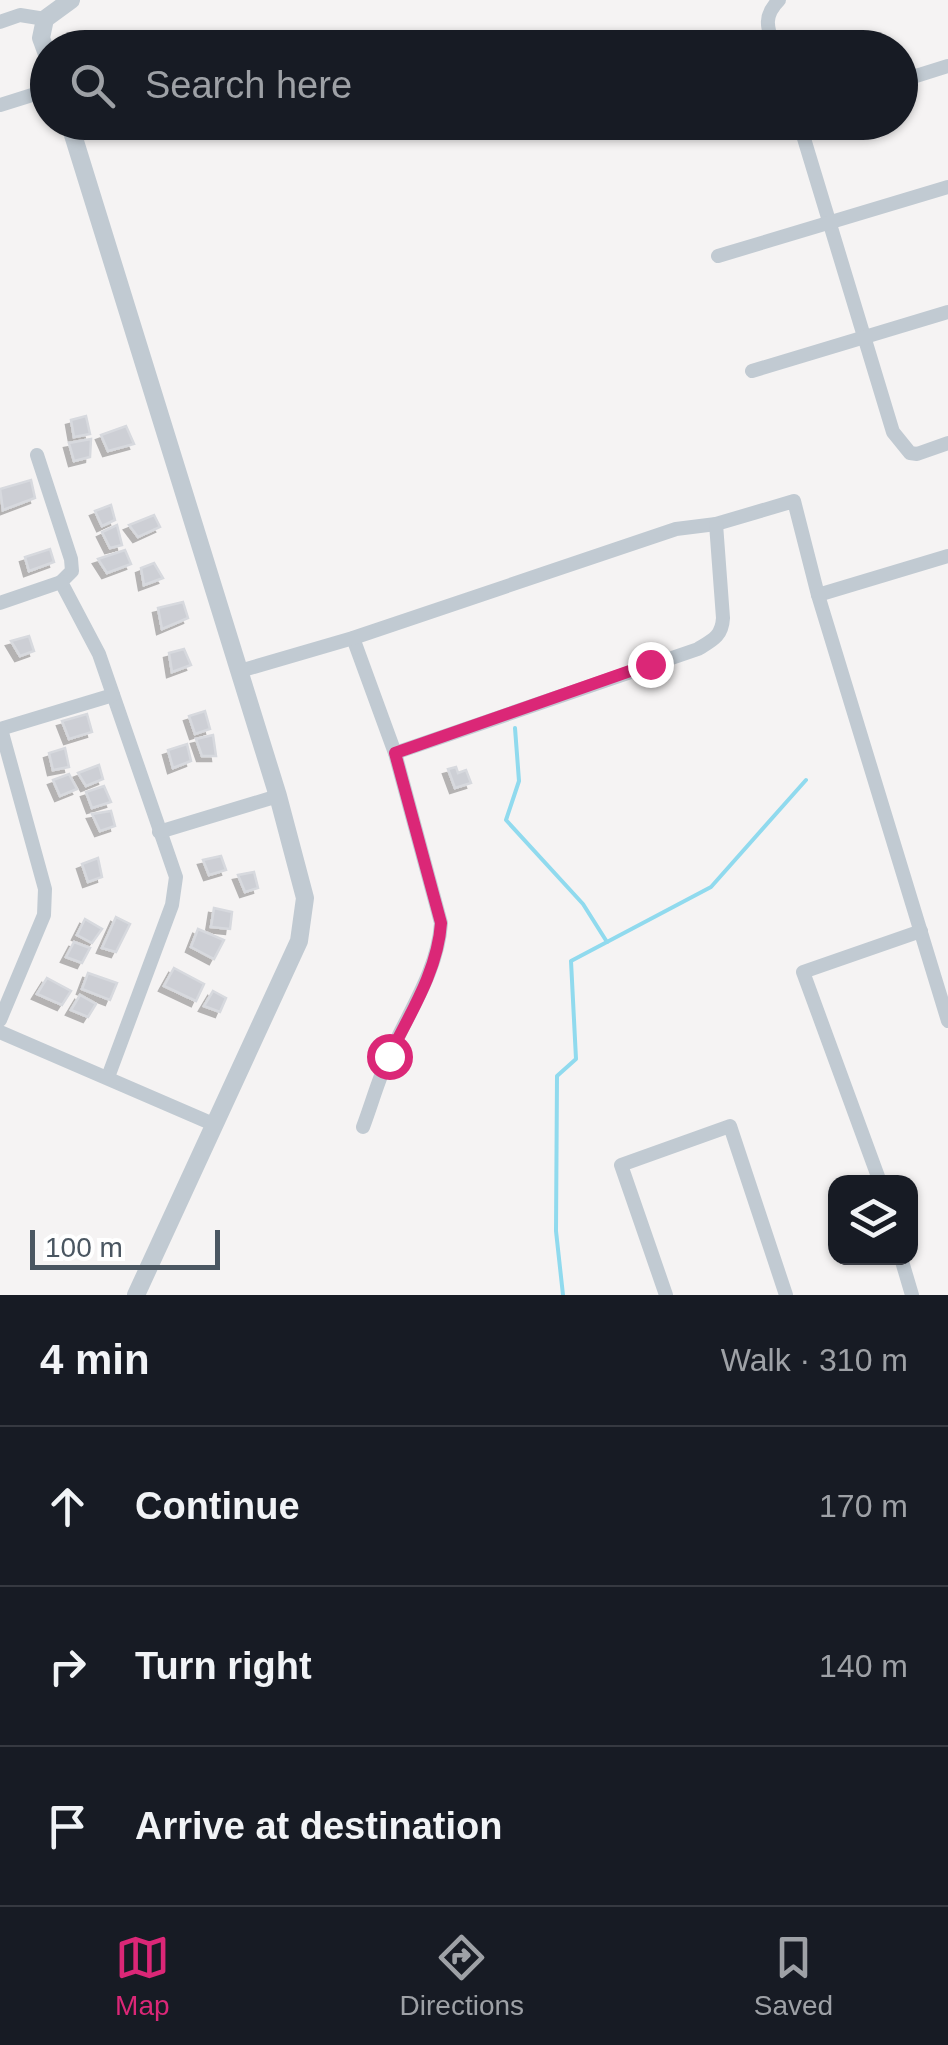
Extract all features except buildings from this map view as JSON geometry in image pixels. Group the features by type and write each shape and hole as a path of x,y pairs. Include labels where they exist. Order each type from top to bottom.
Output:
{"street":[{"path":"43,30 45,19 71,0"},
{"path":"767,30 769,10 779,0"},
{"path":"0,22 20,15 45,19"},
{"path":"918,76 948,66"},
{"path":"0,104 30,95"},
{"path":"75,140 278,796 305,898 299,942 136,1295"},
{"path":"805,140 893,432 905,449 917,454 948,443"},
{"path":"718,256 948,187"},
{"path":"752,370 948,312"},
{"path":"0,603 62,582 72,570 37,455"},
{"path":"240,671 353,638 676,529 716,524 794,500 818,595 948,1021"},
{"path":"395,753 698,649 717,638 723,618 716,524"},
{"path":"818,595 948,556"},
{"path":"62,582 99,654 176,877 176,892 108,1077"},
{"path":"353,638 395,753 438,906 440,942 423,988 389,1056 363,1128"},
{"path":"0,1020 44,915 45,889 0,729 113,696"},
{"path":"160,832 278,796"},
{"path":"877,1175 803,972 921,932"},
{"path":"0,1032 213,1124"},
{"path":"666,1295 621,1165 730,1126 786,1295"},
{"path":"903,1265 912,1295"}],"waterway":[{"path":"515,728 519,781 506,820 583,904 607,942"},
{"path":"563,1295 556,1231 557,1076 576,1059 571,961 711,887 806,780"}],"route":[{"path":"389,1056 423,988 440,942 441,923 395,753 650,664"}]}
